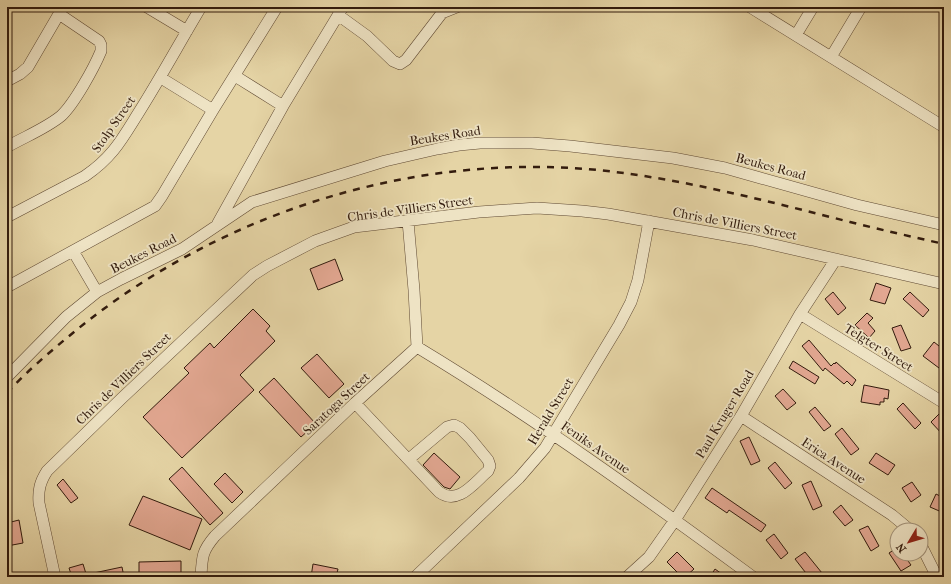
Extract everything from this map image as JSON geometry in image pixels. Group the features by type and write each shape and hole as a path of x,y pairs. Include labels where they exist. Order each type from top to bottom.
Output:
{"street":[{"path":"147,7 187,31"},
{"name":"Stolp Street","path":"7,217 85,176 105,160 118,145 161,78 202,7"},
{"path":"7,287 155,206 277,7"},
{"path":"216,226 283,106 341,11 393,60 400,64 406,60 443,10 457,7"},
{"path":"750,7 944,127"},
{"path":"796,35 813,7"},
{"path":"831,57 861,7"},
{"path":"7,81 20,74 28,67 61,11 99,41 101,45 101,51 68,109 50,123 7,147"},
{"path":"235,76 283,106"},
{"path":"161,78 213,110"},
{"name":"Beukes Road","path":"7,377 66,317 97,292 182,249 252,202 385,161 459,145 480,142 504,142 570,146 698,162 857,205 944,225"},
{"name":"Chris de Villiers Street","path":"55,577 38,494 42,479 47,470 253,275 287,255 333,234 354,228 479,212 536,208 588,211 753,240 944,284"},
{"path":"408,221 417,347"},
{"name":"Herald Street","path":"415,577 519,478 539,456 619,325 631,302 638,280 649,221"},
{"path":"73,251 97,292"},
{"name":"Paul Kruger Road","path":"627,577 649,557 675,520 741,416 800,314 836,259"},
{"name":"Telgter Street","path":"800,314 944,403"},
{"name":"Saratoga Street","path":"201,577 204,549 355,403 417,347"},
{"name":"Feniks Avenue","path":"417,347 553,434 753,577"},
{"path":"355,403 439,492 446,497 459,496 488,471 490,466 488,460 470,438 457,426 452,425 446,427 409,459"},
{"name":"Erica Avenue","path":"741,416 900,522"},
{"path":"929,561 937,577"}],"building":[{"path":"335,259 343,280 318,290 310,269"},
{"path":"876,283 891,288 885,304 870,300"},
{"path":"833,292 846,308 838,315 825,299"},
{"path":"910,292 929,310 923,317 903,299"},
{"path":"253,309 270,326 266,331 275,341 240,375 254,390 182,458 143,417 189,373 184,368 210,343 214,348"},
{"path":"867,313 873,318 868,323 875,331 869,338 855,325"},
{"path":"901,325 911,348 901,351 892,328"},
{"path":"809,340 831,366 836,362 856,380 852,386 847,381 844,384 825,368 823,371 802,346"},
{"path":"934,342 944,350 944,361 939,368 923,356"},
{"path":"317,354 344,384 329,398 301,368"},
{"path":"793,361 819,377 815,384 789,368"},
{"path":"274,378 316,424 301,437 259,392"},
{"path":"864,385 889,390 888,399 884,398 884,402 880,402 880,405 861,402"},
{"path":"783,389 796,403 787,410 775,396"},
{"path":"903,403 921,423 915,429 897,409"},
{"path":"815,407 831,426 824,431 809,412"},
{"path":"939,414 944,419 944,436 931,422"},
{"path":"842,428 859,449 851,455 835,434"},
{"path":"749,437 760,461 751,465 740,441"},
{"path":"434,453 460,477 450,489 444,487 423,465"},
{"path":"876,453 895,465 888,475 869,463"},
{"path":"775,462 792,483 785,489 768,468"},
{"path":"182,467 223,513 210,525 169,479"},
{"path":"225,473 243,492 232,503 214,484"},
{"path":"63,479 78,498 71,503 57,485"},
{"path":"811,481 822,506 813,510 802,485"},
{"path":"912,482 921,495 911,502 902,488"},
{"path":"712,488 766,525 761,532 729,510 727,513 705,498"},
{"path":"936,494 944,498 944,513 930,507"},
{"path":"143,496 202,519 190,550 129,525"},
{"path":"841,505 853,520 845,526 833,512"},
{"path":"19,520 23,543 7,546 7,523"},
{"path":"868,526 879,546 871,551 859,530"},
{"path":"774,534 788,553 781,559 766,540"},
{"path":"677,552 694,569 685,577 682,577 667,562"},
{"path":"805,552 822,573 817,577 809,577 795,559"},
{"path":"181,561 181,577 139,577 139,562"},
{"path":"895,562 909,562 911,565 901,571"},
{"path":"83,564 87,577 72,577 69,568"},
{"path":"313,564 338,569 336,577 311,577"},
{"path":"122,567 124,577 89,577 89,574"},
{"path":"715,569 726,577 710,577"}],"railway":[{"path":"7,393 31,369 74,332 130,290 191,254 254,224 320,200 388,182 458,171 528,167 598,170 694,185 944,244"}]}
